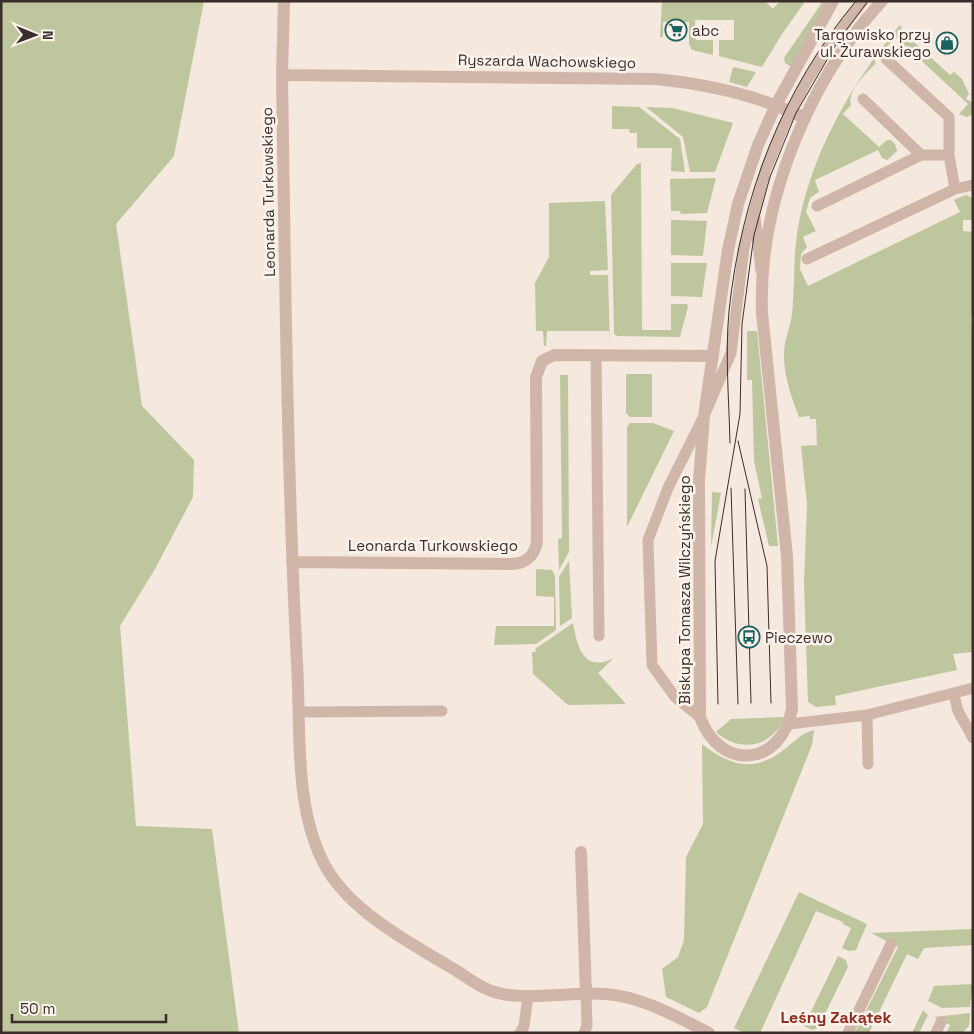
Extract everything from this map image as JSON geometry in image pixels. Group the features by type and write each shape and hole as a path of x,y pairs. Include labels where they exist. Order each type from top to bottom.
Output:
{"street":[{"name":"Leonarda Turkowskiego","path":"284,1 282,75 292,562 300,712 301,780 314,843 327,871 350,899 420,949 491,991 528,996 586,993 610,994 643,1002 709,1033"},
{"name":"Biskupa Tomasza Wilczyńskiego","path":"833,1 776,105 758,145 738,204 728,250 704,416 699,481 700,717 706,733 712,741 734,754 751,755 775,745 789,724 792,709 788,556 763,325 762,279 766,237 775,197 788,157 805,118 850,41 882,1"},
{"name":"Ryszarda Wachowskiego","path":"282,75 655,79 700,84 776,105 791,110 805,118"},
{"name":"Leonarda Turkowskiego","path":"292,562 512,564 525,561 535,551 537,542 537,371 542,361 548,357 596,355 713,356"},
{"path":"582,852 586,993"}],"lane":[{"path":"700,717 675,697 652,666 648,540 668,488 704,416 731,353 743,258 754,208 766,169 791,110 834,38 863,1"},
{"path":"886,59 950,117 949,154 955,190"},
{"path":"863,99 921,155"},
{"path":"817,206 921,155 949,154"},
{"path":"807,259 955,190 973,185"},
{"path":"754,208 762,279"},
{"path":"596,355 599,636"},
{"path":"789,724 867,715 954,695 973,688"},
{"path":"954,695 958,711 973,738"},
{"path":"300,712 442,711"},
{"path":"867,715 868,764"},
{"path":"848,1033 891,944"},
{"path":"584,1033 587,1026 586,993"},
{"path":"520,1033 524,1026 528,996"}],"green space":[{"path":"1,1 204,1 174,156 116,224 142,406 194,460 193,497 155,569 120,626 136,826 212,829 239,1033 1,1033"},
{"path":"662,1 765,1 773,9 780,1 802,1 804,3 762,67 719,56 719,40 734,40 734,20 695,20 696,40 713,40 713,55 692,50 689,44 689,22 663,22 663,37 660,37"},
{"path":"823,1 827,1 792,67 785,63 784,58"},
{"path":"900,25 901,30 950,75 954,72 962,79 969,94 966,99 973,103 973,114 967,117 959,114 968,104 896,37 874,60 876,63 855,88 852,94 851,105 843,114 879,147 887,140 891,140 895,144 897,151 887,160 882,158 878,150 815,180 819,192 810,198 806,212 816,231 803,237 807,247 801,254 800,269 808,286 960,212 954,200 966,195 973,198 973,220 963,220 963,231 973,232 973,316 971,317 973,344 973,652 953,654 957,670 835,696 836,705 816,707 808,702 804,583 807,504 801,446 817,445 816,419 810,419 810,416 799,417 785,372 784,362 785,343 792,314 797,234 811,177 834,123 864,72"},
{"path":"733,67 756,72 747,87 729,82"},
{"path":"612,106 639,107 680,139 685,172 671,171 672,148 637,148 637,133 630,133 629,129 612,129"},
{"path":"646,107 672,108 733,123 715,172 690,172 683,137"},
{"path":"641,163 642,330 671,330 671,304 687,304 688,307 680,337 617,336 614,334 611,195 637,164"},
{"path":"716,178 707,213 681,214 680,211 671,211 670,179"},
{"path":"605,201 608,270 590,271 590,275 608,275 610,346 609,331 547,331 546,346 544,346 543,331 536,331 535,283 549,257 549,203"},
{"path":"671,220 707,221 703,256 671,255"},
{"path":"671,263 707,263 702,297 671,296"},
{"path":"747,331 757,331 778,546 769,546 758,499 762,498 754,461 752,380 747,380"},
{"path":"626,374 652,374 652,417 630,417 626,413"},
{"path":"560,375 568,375 569,552 559,570 558,539 562,538"},
{"path":"630,423 653,423 674,431 627,527 627,427"},
{"path":"712,492 721,493 711,547"},
{"path":"569,561 572,618 560,626 559,577"},
{"path":"536,569 552,570 555,576 556,630 536,644 494,645 496,626 554,626 554,597 536,596"},
{"path":"573,623 580,648 588,660 604,662 614,658 598,673 626,704 568,705 533,674 532,652 536,652 535,649"},
{"path":"784,717 772,735 764,741 754,744 735,743 725,739 716,732 731,719"},
{"path":"814,730 812,745 707,1007 699,1013 666,997 662,969 678,957 684,940 686,857 703,824 702,744 721,757 741,764 750,764 771,758 801,736"},
{"path":"799,892 867,924 856,950 849,951 842,948 851,928 843,924 843,922 816,911 760,1033 744,1033 734,1028"},
{"path":"973,929 973,945 924,948 918,959 907,954 869,1033 855,1033 898,947 871,933"},
{"path":"838,956 846,960 848,967 818,1028 812,1030 804,1026"},
{"path":"973,984 970,1007 942,1008 928,1001 934,986"},
{"path":"923,1010 928,1015 919,1033 912,1033"},
{"path":"970,1013 969,1026 963,1032 946,1033 950,1025 934,1017"}],"tram line":[{"path":"730,443 727,361 729,311 735,269 755,186 769,146 786,108 830,35 856,1"},
{"path":"718,704 715,561 740,414 742,324 754,235 770,177 796,113 838,41 868,1"},
{"path":"738,441 767,566 771,703"},
{"path":"731,488 738,704"},
{"path":"745,489 751,703"}],"place":[{"name":"abc","path":"676,30"},
{"name":"Targowisko przy ul. Żurawskiego","path":"947,43"},
{"name":"Pieczewo","path":"749,637"}],"district":[{"name":"Leśny Zakątek","path":"836,1017"}]}
